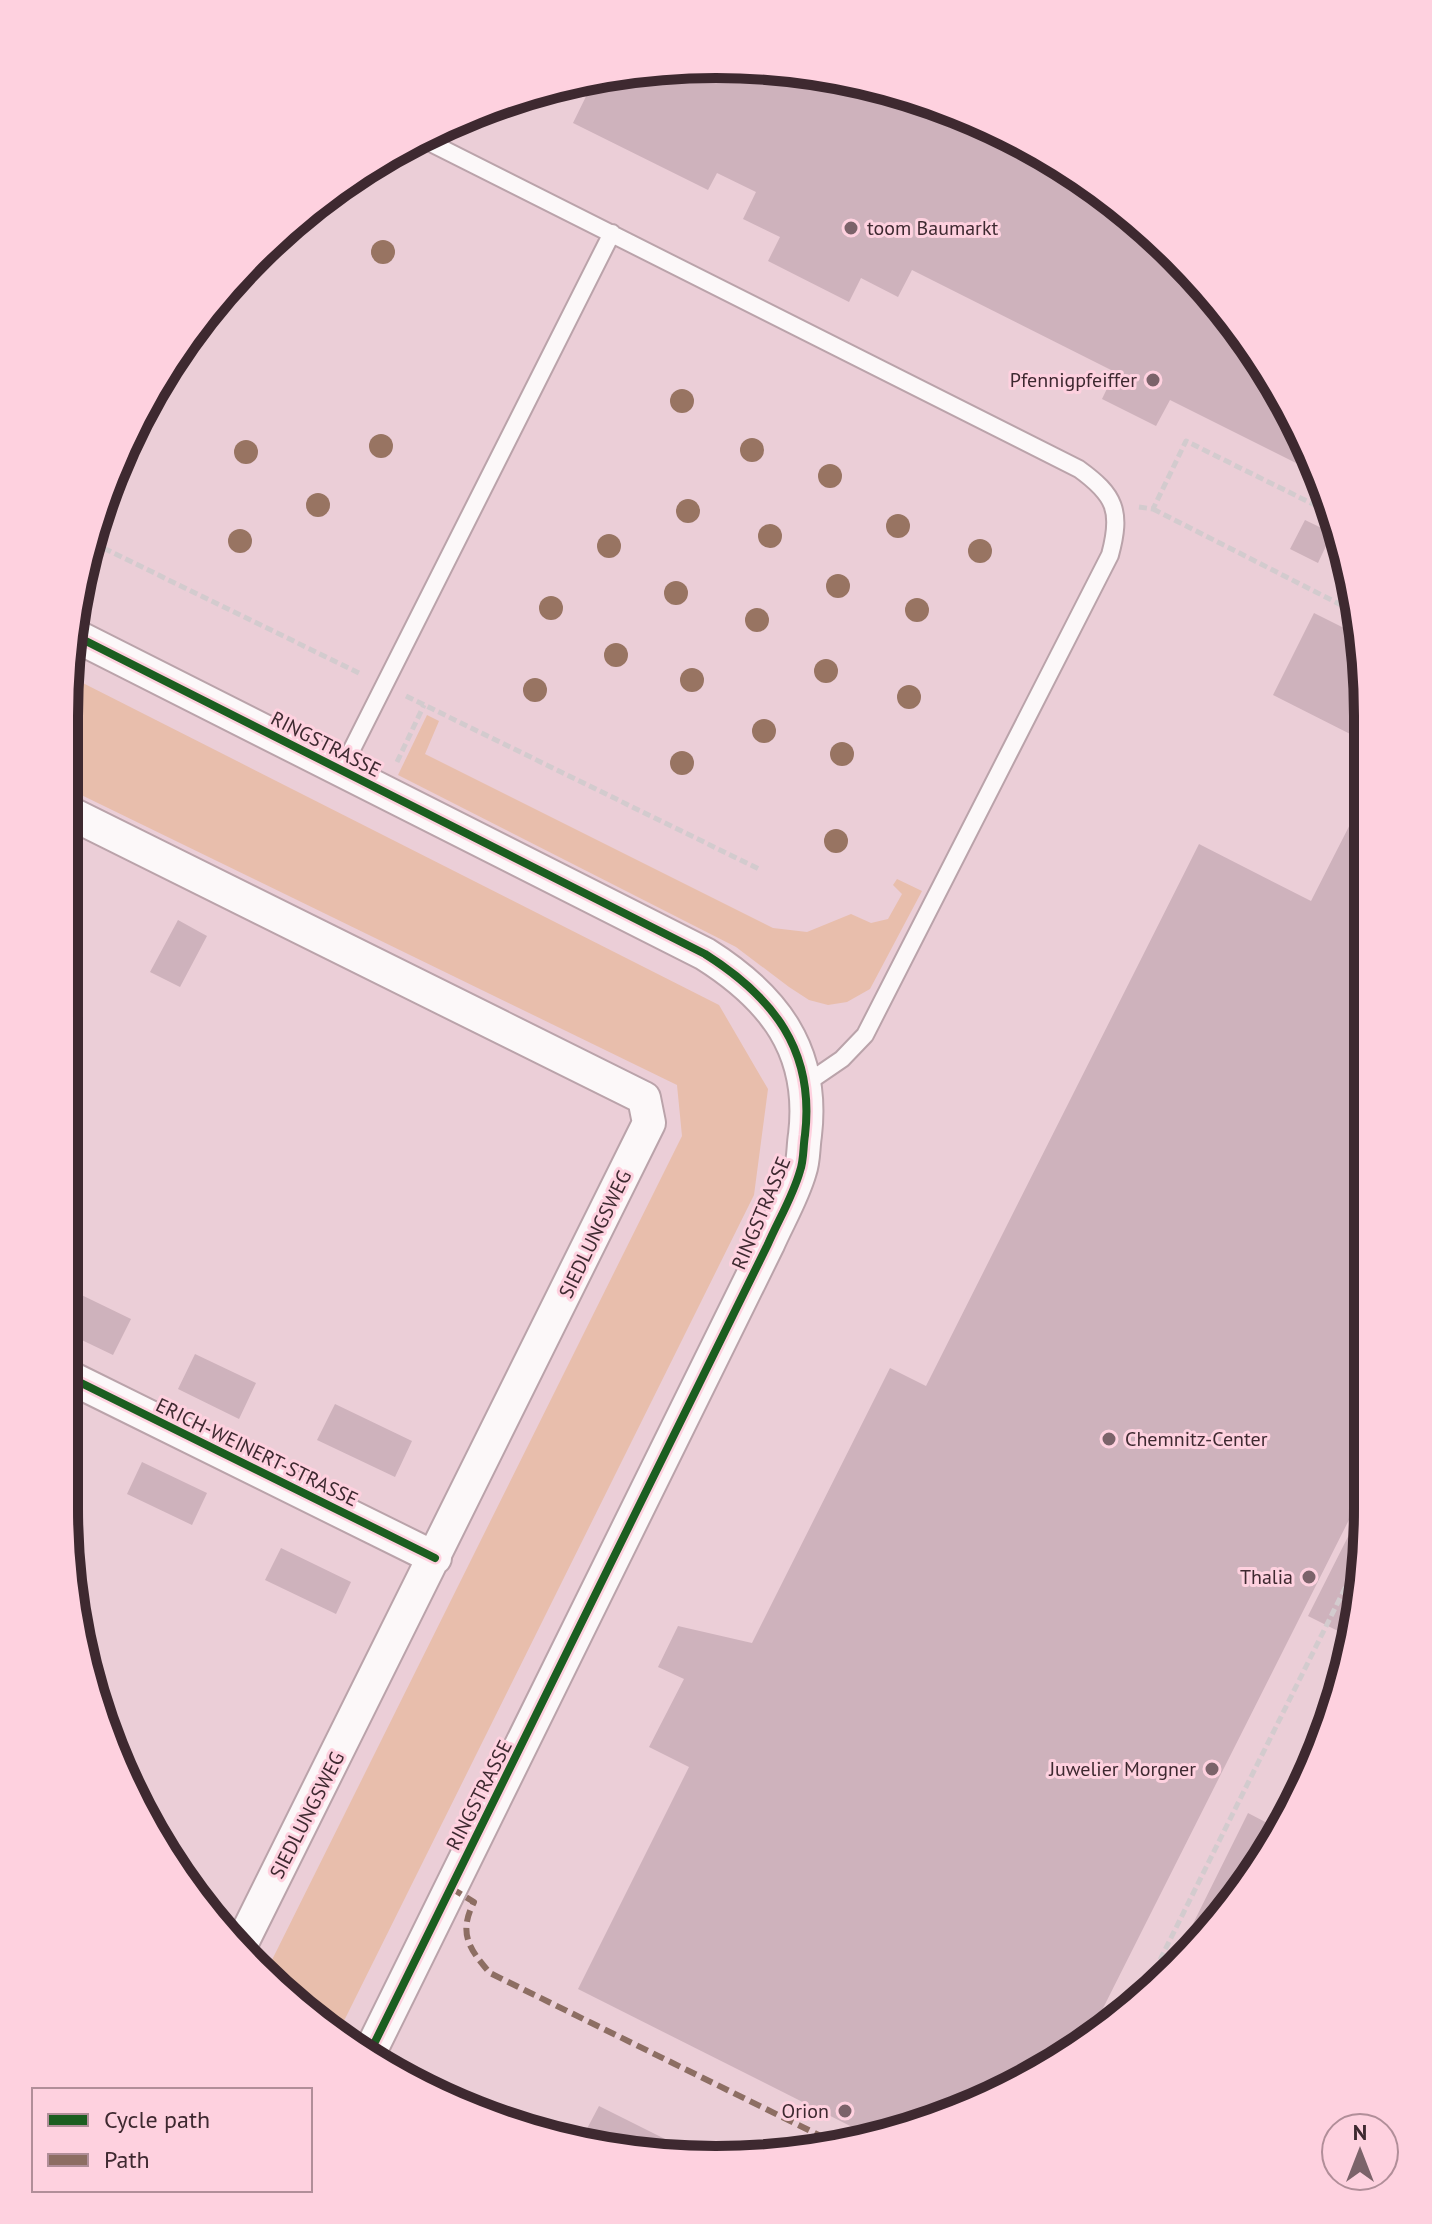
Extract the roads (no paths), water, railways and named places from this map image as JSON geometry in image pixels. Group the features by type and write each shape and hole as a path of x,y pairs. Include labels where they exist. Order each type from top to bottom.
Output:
{"street":[{"name":"RINGSTRASSE","path":"82,639 705,954 735,973 773,1011 788,1033 799,1060 807,1118 801,1171 768,1244 373,2045"},
{"name":"SIEDLUNGSWEG","path":"78,817 644,1098 649,1123 245,1938"},
{"name":"ERICH-WEINERT-STRASSE","path":"78,1381 435,1558"}],"lane":[{"path":"434,144 1079,469 1101,485 1114,503 1117,532 1110,555 865,1035 842,1059 804,1085"},
{"path":"342,769 612,233"}],"place":[{"name":"toom Baumarkt","path":"851,228"},
{"name":"Pfennigpfeiffer","path":"1153,380"},
{"name":"Chemnitz-Center","path":"1109,1439"},
{"name":"Thalia","path":"1309,1577"},
{"name":"Juwelier Morgner","path":"1212,1769"},
{"name":"Orion","path":"845,2111"}]}
